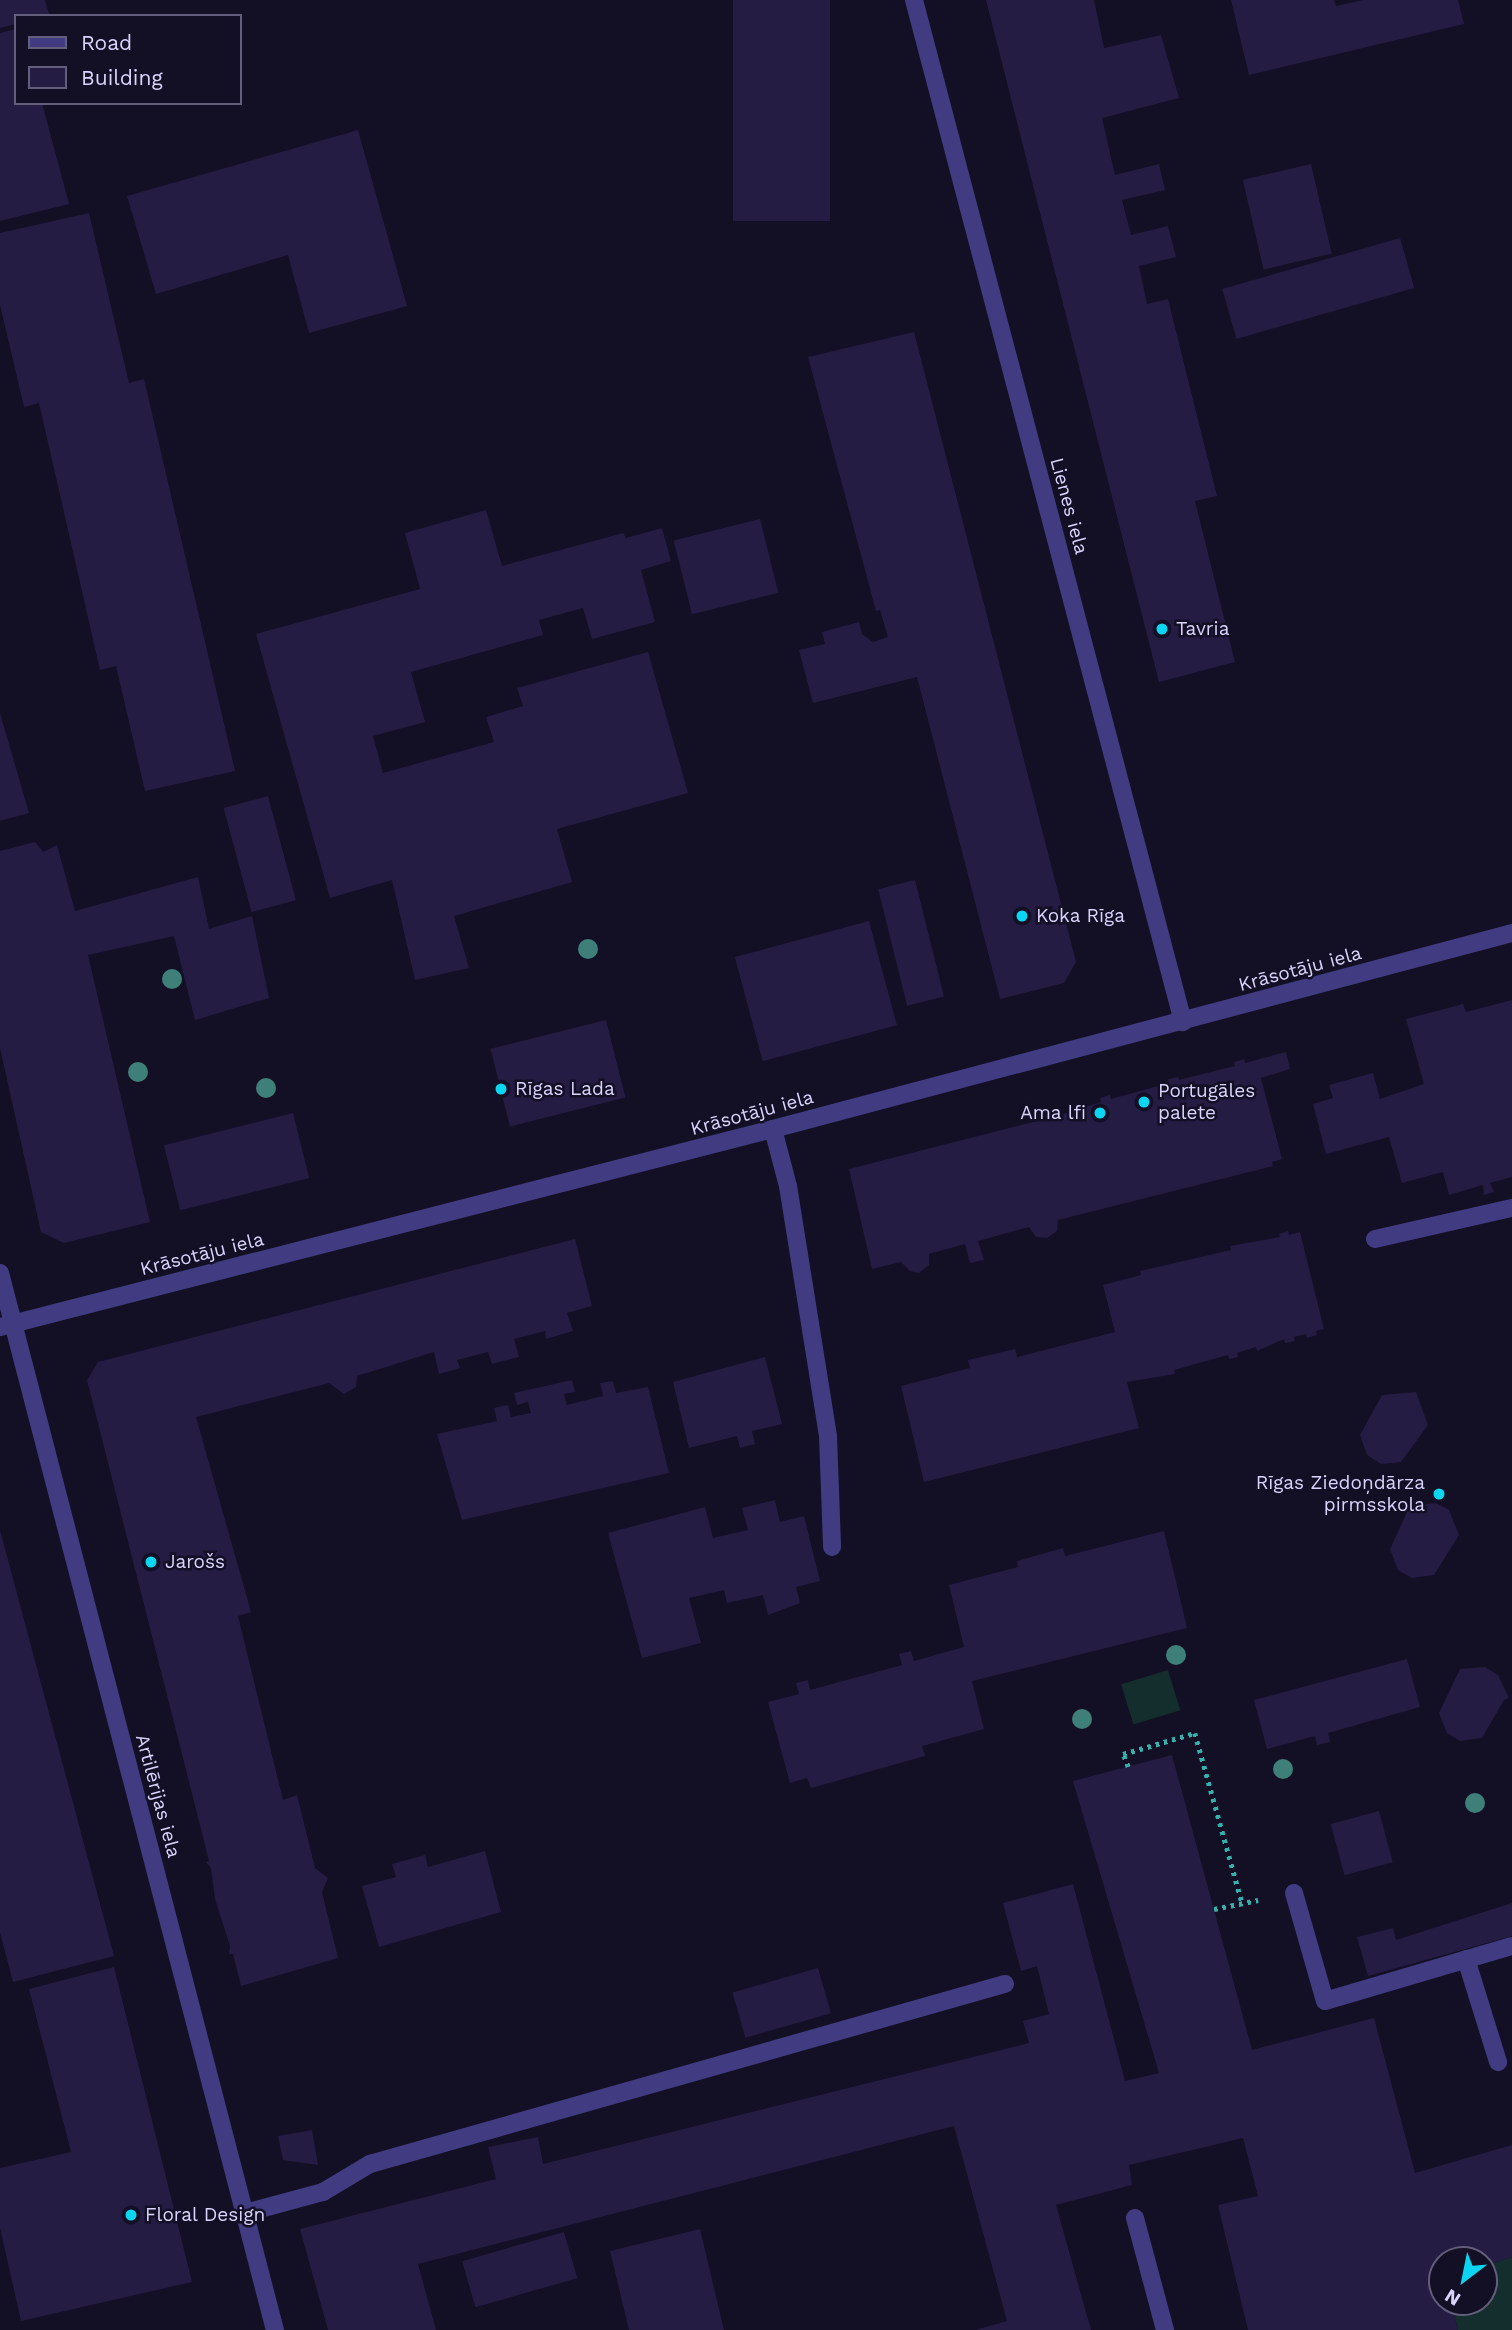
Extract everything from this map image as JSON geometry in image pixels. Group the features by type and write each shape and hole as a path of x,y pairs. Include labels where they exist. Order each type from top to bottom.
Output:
{"street":[{"name":"Lienes iela","path":"914,0 1183,1022"},
{"name":"Krāsotāju iela","path":"6,1326 773,1129 1512,933"},
{"path":"773,1129 788,1186 828,1436 832,1547"},
{"path":"1375,1239 1512,1208"},
{"name":"Artilērijas iela","path":"0,1273 6,1326 275,2330"},
{"path":"1294,1893 1325,2001 1512,1946"},
{"path":"1466,1959 1498,2063"},
{"path":"245,2213 323,2192 370,2164 1005,1984"},
{"path":"1135,2218 1165,2330"}],"path":[{"path":"1128,1767 1124,1754 1195,1733 1242,1903"}],"green space":[{"path":"1168,1670 1180,1710 1133,1724 1121,1684"},
{"path":"1512,2257 1512,2330 1458,2330 1454,2316 1498,2316 1498,2262"}],"building":[{"path":"0,0 45,0 49,14 14,14 14,24 0,28"},
{"path":"733,0 830,0 830,221 733,221"},
{"path":"986,0 1094,0 1104,48 1161,35 1179,98 1102,118 1115,175 1159,164 1165,190 1122,200 1131,235 1168,226 1176,257 1139,266 1147,304 1168,299 1217,496 1195,501 1235,662 1159,682"},
{"path":"1231,0 1334,0 1336,6 1363,0 1458,0 1464,24 1249,75"},
{"path":"14,30 14,105 43,105 69,204 0,221 0,33"},
{"path":"358,130 407,306 309,333 288,255 156,294 127,196"},
{"path":"1311,164 1332,254 1263,269 1243,180"},
{"path":"89,213 129,383 144,379 235,771 145,791 116,666 100,670 39,403 24,407 0,305 0,233"},
{"path":"1400,238 1414,288 1236,339 1222,289"},
{"path":"914,332 1076,962 1064,983 1000,999 917,677 813,703 799,650 825,644 822,632 859,622 862,634 873,642 888,637 880,610 876,611 808,357"},
{"path":"486,510 502,566 623,533 626,538 662,528 671,561 641,570 655,622 592,639 583,608 539,620 543,635 411,672 425,722 373,736 383,773 494,742 486,717 523,706 517,688 648,652 688,793 557,829 572,882 454,916 469,968 415,980 392,880 330,898 256,634 420,589 405,533"},
{"path":"760,519 778,593 692,614 674,541"},
{"path":"0,713 29,813 0,821"},
{"path":"268,796 296,900 252,912 224,808"},
{"path":"35,842 43,852 57,845 75,911 198,877 209,929 252,916 269,998 195,1020 174,936 88,955 150,1222 64,1243 41,1232 0,1048 0,851"},
{"path":"915,880 944,996 907,1006 878,889"},
{"path":"869,921 897,1025 763,1061 735,957"},
{"path":"1512,1000 1512,1177 1490,1183 1494,1192 1484,1195 1483,1185 1449,1195 1443,1172 1402,1183 1389,1137 1326,1154 1313,1104 1333,1098 1329,1085 1373,1073 1380,1099 1424,1084 1406,1019 1463,1004 1466,1012"},
{"path":"606,1020 625,1098 510,1126 491,1049"},
{"path":"1286,1052 1290,1069 1261,1078 1282,1159 1272,1162 1273,1166 1058,1220 1057,1231 1047,1238 1036,1237 1029,1227 978,1241 984,1260 970,1263 965,1244 929,1254 929,1265 919,1273 910,1271 901,1262 872,1269 849,1169 1060,1115 1101,1102 1100,1098 1110,1095 1111,1099 1169,1083 1168,1079 1178,1077 1179,1080 1235,1066 1234,1062 1244,1059 1245,1063"},
{"path":"293,1113 309,1178 180,1210 164,1145"},
{"path":"1288,1231 1289,1235 1300,1232 1324,1329 1316,1331 1317,1335 1307,1338 1306,1334 1294,1337 1295,1341 1285,1343 1284,1339 1257,1351 1256,1347 1237,1353 1238,1357 1229,1359 1228,1355 1174,1370 1175,1374 1127,1382 1139,1428 924,1482 901,1386 970,1368 968,1360 1015,1349 1017,1357 1115,1332 1103,1285 1141,1275 1140,1271 1231,1250 1230,1246 1280,1237 1279,1234"},
{"path":"575,1239 592,1306 567,1313 573,1331 546,1339 545,1331 514,1339 519,1357 492,1364 488,1352 457,1360 460,1368 439,1374 434,1352 357,1376 356,1387 344,1394 329,1383 196,1417 251,1612 238,1616 283,1800 297,1795 315,1868 328,1878 322,1892 338,1958 241,1986 233,1954 229,1954 230,1946 215,1899 211,1868 206,1862 209,1861 87,1380 98,1362"},
{"path":"765,1357 782,1424 752,1431 755,1444 740,1448 737,1436 689,1448 673,1382"},
{"path":"572,1380 575,1392 564,1394 567,1405 603,1396 600,1383 613,1381 616,1393 648,1387 669,1473 462,1520 437,1434 497,1421 494,1408 508,1405 511,1417 531,1413 528,1402 517,1405 514,1393"},
{"path":"1416,1392 1428,1425 1401,1462 1381,1464 1367,1455 1360,1435 1382,1395"},
{"path":"775,1500 780,1522 804,1516 820,1581 796,1587 800,1603 768,1615 763,1595 727,1603 724,1590 689,1598 701,1643 642,1658 608,1533 705,1507 713,1538 748,1530 742,1508"},
{"path":"1436,1503 1449,1510 1459,1535 1434,1575 1412,1578 1398,1570 1390,1549 1410,1506"},
{"path":"0,1530 114,1956 13,1982 0,1933"},
{"path":"1164,1531 1187,1628 972,1681 984,1729 922,1746 925,1756 811,1788 807,1778 790,1783 768,1702 799,1694 796,1683 808,1680 810,1690 902,1665 899,1654 911,1651 914,1661 964,1647 949,1585 1018,1567 1017,1561 1063,1548 1065,1556"},
{"path":"1407,1659 1420,1707 1328,1733 1330,1742 1317,1745 1315,1736 1267,1749 1254,1700"},
{"path":"1485,1667 1498,1675 1509,1698 1504,1700 1482,1738 1460,1741 1447,1733 1439,1713 1460,1669"},
{"path":"1172,1755 1252,2050 1374,2018 1415,2173 1512,2145 1512,2257 1498,2262 1498,2246 1428,2246 1428,2316 1454,2316 1458,2330 1248,2330 1218,2205 1258,2196 1243,2138 1129,2165 1132,2185 1056,2205 1091,2330 975,2330 1007,2321 954,2126 418,2264 436,2330 328,2330 300,2229 496,2179 488,2147 538,2137 543,2164 1029,2043 1023,2021 1049,2014 1037,1966 1021,1971 1003,1903 1073,1884 1125,2081 1159,2073 1073,1781"},
{"path":"1379,1811 1393,1862 1344,1875 1331,1824"},
{"path":"485,1851 501,1912 379,1947 362,1886 396,1877 392,1864 425,1855 428,1867"},
{"path":"1512,1903 1512,1936 1368,1976 1357,1937 1393,1928 1396,1940"},
{"path":"114,1967 192,2282 21,2321 0,2228 0,2168 71,2152 29,1989"},
{"path":"818,1968 831,2013 745,2038 732,1993"},
{"path":"312,2130 318,2165 283,2160 278,2136"},
{"path":"700,2229 724,2330 629,2330 610,2251"},
{"path":"564,2232 577,2278 475,2307 462,2261"}],"place":[{"name":"Tavria","path":"1162,629"},
{"name":"Koka Rīga","path":"1022,916"},
{"name":"Rīgas Lada","path":"501,1089"},
{"name":"Portugāles palete","path":"1144,1102"},
{"name":"Ama lfi","path":"1100,1113"},
{"name":"Rīgas Ziedoņdārza pirmsskola","path":"1439,1494"},
{"name":"Jarošs","path":"151,1562"},
{"name":"Floral Design","path":"131,2215"}]}
